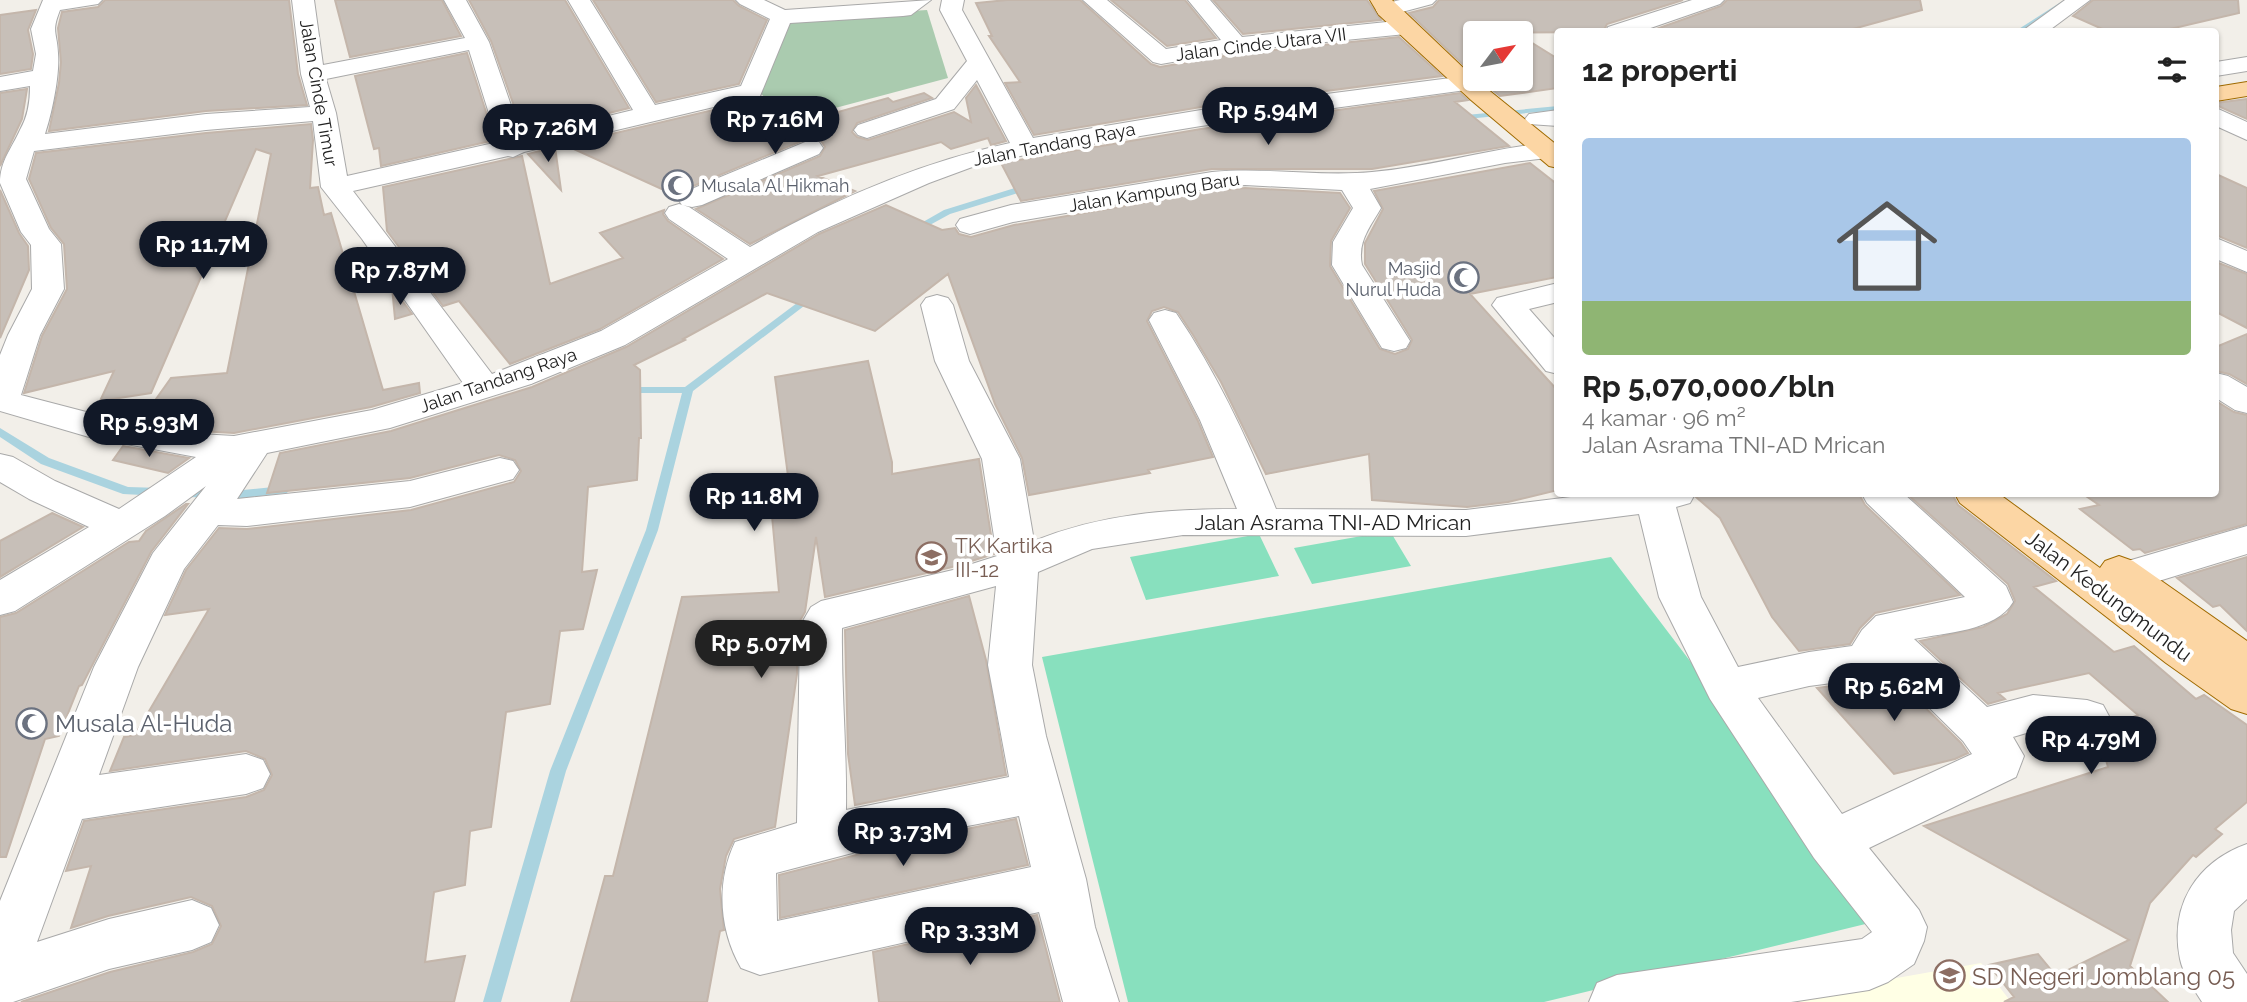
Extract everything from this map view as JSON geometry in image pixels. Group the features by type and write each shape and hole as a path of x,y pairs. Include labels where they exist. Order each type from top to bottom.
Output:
{"main road":[{"path":"1400,7 1463,65"},
{"path":"2219,94 2247,89"},
{"path":"1492,91 1543,131"},
{"name":"Jalan Kedungmundu","path":"1978,497 2181,651 2247,696"},
{"name":"Jalan Kedungmundu","path":"2021,497 2247,664"}],"street":[{"path":"53,3 90,0"},
{"name":"Jalan Cinde Timur","path":"303,0 313,74 324,113 335,187 372,233 484,388"},
{"path":"455,0 478,42 513,149"},
{"path":"579,0 648,114"},
{"path":"747,0 782,18 828,7 903,10 920,0"},
{"path":"953,0 951,10 1025,147"},
{"name":"Jalan Cinde Utara VII","path":"1094,0 1164,68 1236,44 1400,7"},
{"path":"1199,0 1236,44"},
{"path":"1628,28 1713,0"},
{"path":"2038,28 2079,0"},
{"name":"Jalan Tandang Raya","path":"53,3 42,29 47,54 42,105 19,134 12,179 13,212 46,244 47,289 24,335 4,394 6,402 89,426 182,444 227,469 484,388 613,338 808,226 919,177 967,160 1025,147 1201,118 1463,85"},
{"path":"335,187 513,149 648,114 752,91 782,18"},
{"path":"313,74 478,42"},
{"path":"867,130 941,107 949,101 954,89 978,63"},
{"path":"0,84 45,76"},
{"path":"19,134 148,129 324,113"},
{"path":"2219,118 2247,132"},
{"name":"Jalan Kampung Baru","path":"970,225 1011,214 1212,180 1270,177 1350,182 1376,180 1505,155 1543,131"},
{"path":"748,259 685,206 810,148"},
{"path":"1350,182 1364,199 1367,208 1346,244 1344,254 1347,265 1394,341"},
{"path":"2219,248 2247,262"},
{"path":"1554,293 1508,305 1554,360"},
{"path":"937,305 952,361 1001,458 1018,564 1010,665 1023,736 1060,879 1068,927 1091,1002"},
{"path":"1165,320 1233,449 1262,523"},
{"path":"2219,385 2247,402"},
{"path":"0,466 42,490 136,516"},
{"path":"227,469 247,513 410,494 500,471"},
{"path":"0,600 136,516 227,469"},
{"path":"0,969 117,667 167,563 227,469"},
{"name":"Jalan Asrama TNI-AD Mrican","path":"821,838 821,626 826,618 836,612 955,584 1018,564 1085,536 1183,522 1466,523 1646,497"},
{"name":"Jalan Asrama TNI-AD Mrican","path":"1617,1002 1869,964 1893,950 1900,938 1900,927 1832,842 1726,687 1684,608 1660,497"},
{"path":"1726,687 1809,669 1862,662 1873,655 1877,642 1891,628 1967,613 1992,602 1991,597 1884,497"},
{"path":"2126,576 2247,540"},
{"path":"1832,842 1999,763 2000,757 1979,728 1883,636"},
{"path":"1979,728 2034,713 2087,718"},
{"path":"66,801 246,774"},
{"path":"1038,792 921,814 821,838 753,858 749,899 755,943 760,950 1039,889 1060,879"},
{"path":"2233,1002 2207,960 2204,930 2210,899 2247,867"},
{"path":"0,981 109,944 192,925"}],"shaded area":[{"path":"927,10 948,78 790,120 758,91 788,19"},
{"name":"SD Negeri Jomblang 05","path":"1981,963 2011,1002 1770,1002 1835,989"}],"green space":[{"path":"1390,531 1411,566 1312,584 1294,548"},
{"path":"1259,534 1279,576 1146,600 1130,557"},
{"path":"1611,557 1886,919 1544,1002 1128,1002 1042,657"}],"building":[{"path":"105,0 289,0 298,74 307,105 206,111 49,131 59,83 61,62 58,28 62,12 98,7"},
{"path":"335,0 442,0 461,36 350,57"},
{"path":"469,0 565,0 629,108 524,134 491,41"},
{"path":"593,0 733,0 739,6 767,20 739,84 656,102"},
{"path":"1007,0 1080,0 1151,64 1160,67 1236,54 1399,37 1442,76 1201,107 1034,135 1005,83 1020,82 989,36 992,36 976,3"},
{"path":"1111,0 1185,0 1216,38 1167,46"},
{"path":"1213,0 1367,0 1381,20 1243,34"},
{"path":"1439,0 1683,0 1607,24 1605,28 1554,28 1554,32 1533,33 1533,21 1463,21 1463,65 1409,13 1433,7"},
{"path":"1727,0 1920,0 1922,10 1857,28 1659,28 1721,6"},
{"path":"2093,0 2238,0 2239,13 2174,28 2100,28 2073,16"},
{"path":"36,10 28,30 33,54 31,69 0,74 0,15"},
{"path":"1533,43 1554,57 1554,89 1500,96 1494,91 1533,91"},
{"path":"467,53 495,140 381,166 379,148 374,149 355,76"},
{"path":"976,85 1006,141 991,145 988,138 951,149 941,142 818,176 855,191 750,244 696,209 820,156 825,147 820,139 809,138 681,191 677,196 565,145 751,101 781,128 888,98 893,102 924,93 932,98 857,123 852,132 857,137 868,140 954,112 971,122 966,98"},
{"path":"27,89 22,119 0,166 0,93"},
{"path":"1460,93 1468,100 1455,102 1509,146 1372,169 1212,169 1021,201 1001,163 1201,129"},
{"path":"2247,99 2247,119 2219,106 2219,103"},
{"path":"311,124 313,140 310,188 318,187 324,215 331,213 383,390 419,383 420,393 371,407 234,433 182,430 139,423 171,378 227,373 271,154 256,149 151,393 100,401 114,371 24,393 42,336 67,289 64,244 51,228 29,179 36,153"},
{"path":"555,147 561,190 528,154"},
{"path":"522,156 550,284 623,258 600,233 664,210 663,214 668,221 723,259 600,329 510,364 459,301 443,306 387,231 383,187"},
{"path":"1530,163 1554,182 1554,278 1470,294 1554,387 1554,491 1508,502 1467,507 1372,500 1369,454 1266,474 1221,382 1193,335 1178,312 1164,307 1152,311 1147,321 1198,421 1213,457 1148,470 1150,473 1029,495 1022,458 995,404 948,274 875,331 767,293 683,339 685,340 634,365 640,370 641,438 637,480 588,487 582,572 597,570 583,629 560,631 550,704 506,712 491,827 470,831 465,885 434,892 425,962 465,956 454,1002 21,1002 110,972 193,952 212,944 221,926 212,906 191,897 108,916 71,928 91,866 66,871 84,821 246,797 264,790 272,775 265,759 246,751 110,771 124,737 135,735 209,609 165,615 186,570 219,528 247,529 411,510 514,482 521,471 515,460 499,455 410,478 267,493 280,453 391,431 532,387 626,347 819,234 886,205 942,230 955,228 959,234 971,237 1014,225 1212,191 1245,188 1340,193 1350,208 1331,241 1330,266 1380,349 1395,354 1408,349 1412,340 1365,264 1365,243 1383,209 1374,191"},
{"path":"2219,175 2247,188 2247,248 2219,236"},
{"path":"0,190 19,233 28,246 29,270 0,338"},
{"path":"2219,263 2247,274 2247,328 2219,314"},
{"path":"392,287 412,314 395,319"},
{"path":"2247,334 2247,384 2219,372 2219,346"},
{"path":"868,361 892,462 892,474 979,459 994,554 952,567 825,597 816,537 805,612 797,626 797,674 775,827 734,839 726,856 720,889 724,930 720,931 707,1002 571,1002 605,876 613,876 682,597 779,592 770,494 790,491 775,377"},
{"path":"2219,403 2234,412 2247,415 2247,524 2145,553 2140,549 2133,550 2080,509 2099,505 2087,497 2219,497"},
{"path":"123,446 189,458 168,473 113,460"},
{"path":"1696,497 1861,497 1865,505 1960,595 1875,613 1860,628 1850,644 1799,651 1772,617 1720,518"},
{"path":"1910,497 1954,497 1958,505 2056,581 2034,587 2114,652 2134,646 2196,699 2204,695 2247,725 2247,802 2215,829 2222,834 2196,857 2193,855 2150,903 2130,966 2168,1002 2004,1002 2014,997 1989,965 2038,954 2056,976 2129,940 1924,826 2108,767 2099,735 2108,728 2138,715 2089,673 1998,693 2005,699 1988,704 1920,641 1983,627 2007,614 2015,601 2008,584"},
{"path":"186,504 151,552 82,685 79,686 59,736 45,739 6,857 0,857 0,617 16,613 129,542 139,541 146,531"},
{"path":"52,513 83,527 0,577 0,541"},
{"path":"2247,557 2247,631 2220,605 2213,607 2177,578"},
{"path":"969,596 986,660 1006,775 855,805 848,754 845,630"},
{"path":"1887,670 1968,753 1955,759 1894,774 1817,688 1862,682"},
{"path":"1016,819 1028,865 780,918 779,875 922,838"},
{"path":"1037,915 1060,1002 879,1002 873,952"}],"waterway":[{"path":"2026,28 2068,0"},
{"path":"1456,118 1554,108"},
{"path":"914,230 947,212 1031,186"},
{"path":"688,390 813,294"},
{"path":"626,390 688,390"},
{"path":"492,1002 558,771 652,530 688,390"},
{"path":"0,432 45,461 127,491 161,492"},
{"path":"183,493 243,494 283,490"}],"place":[{"name":"Musala Al Hikmah","path":"678,185"},
{"name":"Masjid Nurul Huda","path":"1464,278"},
{"name":"TK Kartika III-12","path":"932,557"},
{"name":"Musala Al-Huda","path":"32,723"},
{"name":"SD Negeri Jomblang 05","path":"1949,976"}]}
